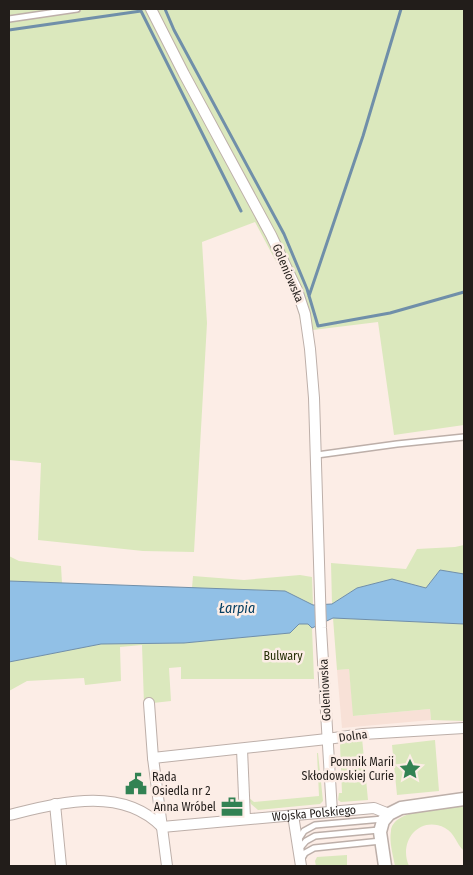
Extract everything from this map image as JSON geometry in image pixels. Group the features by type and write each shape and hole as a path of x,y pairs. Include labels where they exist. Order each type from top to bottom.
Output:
{"street":[{"name":"Goleniowska","path":"151,9 271,235 297,290 305,314 310,348 316,455 320,597 332,812"},
{"path":"149,703 153,758 166,866"},
{"name":"Dolna","path":"153,758 363,734 464,728"},
{"path":"242,749 245,819"},
{"path":"384,866 383,831 400,808 464,800"},
{"path":"9,815 54,804 115,801 152,816 162,827"},
{"path":"54,804 61,866"},
{"name":"Wojska Polskiego","path":"162,827 374,808 383,831"},
{"path":"293,815 299,858"}],"lane":[{"path":"9,19 77,9"},
{"path":"316,455 464,437"},
{"path":"299,858 299,837 303,832 315,825 383,831"},
{"path":"299,858 301,846 312,837 383,831"},
{"path":"299,858 314,848 383,831"}],"shaded area":[{"path":"349,669 354,716 430,709 431,720 342,728 337,670"}],"green space":[{"path":"9,9 464,9 464,425 394,435 378,322 302,330 296,299 255,222 202,242 207,323 194,552 143,551 38,540 41,463 9,460"},
{"path":"464,545 464,574 440,570 426,588 392,579 357,588 332,604 331,563 406,569 417,549"},
{"path":"9,556 19,561 61,566 62,583 9,581"},
{"path":"300,575 312,577 313,605 285,591 192,588 193,576 244,580"},
{"path":"333,618 464,624 464,721 431,720 430,709 353,716 349,669 337,670"},
{"name":"Bulwary","path":"299,624 308,624 312,628 314,679 181,679 181,667 169,668 171,701 144,704 142,645 120,647 121,681 85,685 84,678 27,681 9,691 9,662 101,644 184,643 290,633"},
{"path":"362,738 368,800 341,802 338,800 339,793 342,793 340,744"},
{"path":"435,740 439,791 397,795 392,745"},
{"path":"317,753 323,801 320,804 258,810 251,804 248,797 254,802 319,796"},
{"path":"464,806 464,851 448,830 436,825 427,825 413,833 409,840 406,848 406,857 409,866 395,866 390,840 394,823 410,814 422,811"},
{"path":"347,855 347,866 316,866 315,861 317,857"}],"water":[{"name":"Łarpia","path":"440,570 464,574 464,624 333,618 312,628 308,624 299,624 290,633 184,643 101,644 9,662 9,581 285,591 313,605 332,604 357,588 392,579 426,588"}],"waterway":[{"path":"165,9 174,30 284,234 307,289 318,326 390,313 464,292"},
{"path":"309,296 363,136 401,9"},
{"path":"9,30 141,11 241,211"}],"place":[{"name":"Pomnik Marii Skłodowskiej Curie","path":"410,769"},
{"name":"Rada Osiedla nr 2","path":"136,784"},
{"name":"Anna Wróbel","path":"232,807"}]}
